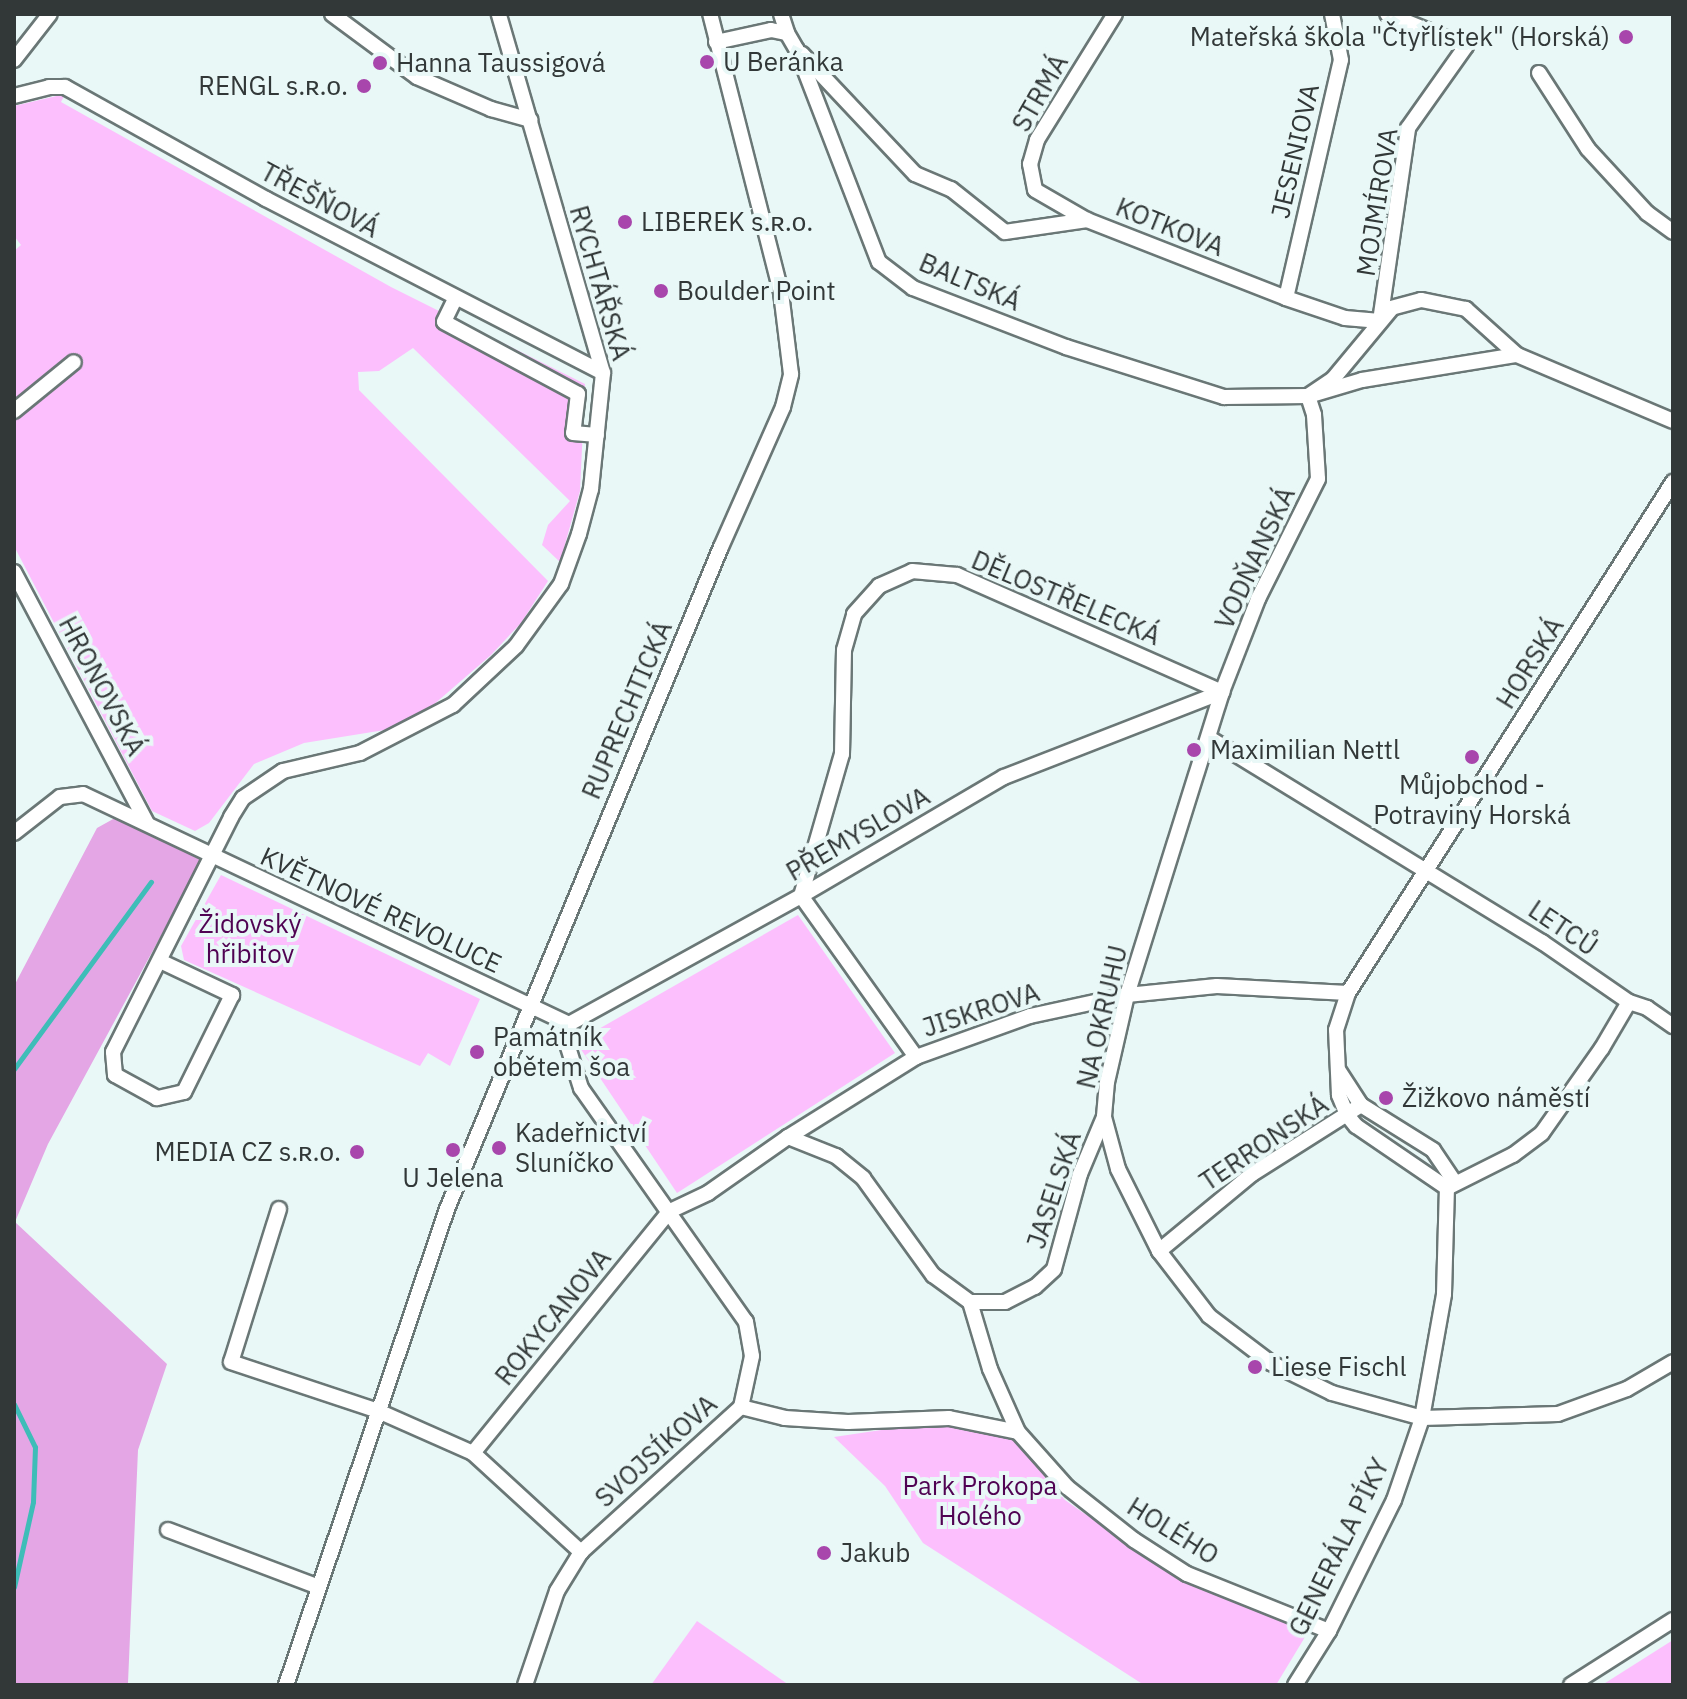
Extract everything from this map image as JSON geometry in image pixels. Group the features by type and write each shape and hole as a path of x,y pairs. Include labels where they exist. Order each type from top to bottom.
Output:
{"street":[{"path":"14,60 50,14"},
{"path":"332,14 417,77 491,109 531,120"},
{"name":"RYCHTÁŘSKÁ","path":"212,857 243,798 266,780 283,771 374,748 437,715 484,679 516,646 561,584 591,489 603,373 499,14"},
{"name":"RUPRECHTICKÁ","path":"286,1685 447,1209 721,547 772,440 791,374 781,292 710,14"},
{"name":"BALTSKÁ","path":"781,14 879,262 913,288 1066,347 1168,382 1224,397 1308,396 1376,377 1517,355"},
{"name":"STRMÁ","path":"1087,220 1035,190 1030,164 1037,140 1115,14"},
{"name":"JESENIOVA","path":"1286,298 1341,60 1332,14"},
{"name":"MOJMÍROVA","path":"1380,321 1408,128 1466,46 1387,14"},
{"path":"716,42 771,30 787,33"},
{"name":"KOTKOVA","path":"797,50 915,174 951,189 1005,232 1087,220 1286,298 1345,318 1380,321"},
{"path":"1539,73 1588,149 1647,213 1673,232"},
{"name":"TŘEŠŇOVÁ","path":"14,96 49,87 65,87 455,299 603,373"},
{"path":"455,299 444,322 578,394 573,433 597,435"},
{"path":"1308,396 1333,379 1392,308 1421,300 1466,309 1517,355 1673,421"},
{"path":"14,411 74,362"},
{"name":"VODŇANSKÁ","path":"1209,738 1222,692 1258,599 1318,479 1314,415 1308,396"},
{"name":"HORSKÁ","path":"1347,1115 1339,1095 1336,1030 1348,993 1673,482"},
{"name":"DĚLOSTŘELECKÁ","path":"801,896 842,754 844,650 854,614 879,586 912,571 957,575 1222,692"},
{"name":"HRONOVSKÁ","path":"14,572 147,823"},
{"name":"PŘEMYSLOVA","path":"529,1007 569,1024 801,896 1004,777 1222,692"},
{"name":"LETCŮ","path":"1209,738 1427,870 1542,942 1629,1002 1647,1008 1673,1026"},
{"name":"NA OKRUHU","path":"1209,738 1127,995 1107,1082 1104,1117 1118,1169 1159,1251 1209,1316 1271,1363 1332,1393 1422,1418 1558,1414 1627,1389 1673,1362"},
{"name":"KVĚTNOVÉ REVOLUCE","path":"14,833 60,797 83,794 529,1007"},
{"path":"160,961 232,995 184,1092 157,1098 115,1075 113,1052 212,857"},
{"path":"801,896 916,1057"},
{"name":"JISKROVA","path":"670,1211 708,1193 788,1137 916,1057 1030,1016 1127,995 1217,986 1348,993"},
{"path":"1451,1185 1513,1155 1542,1133 1602,1048 1629,1002"},
{"name":"SVOJSÍKOVA","path":"525,1685 557,1591 581,1552 741,1407 752,1356 746,1322 581,1088 568,1047"},
{"path":"1336,1067 1361,1105 1433,1150 1451,1185"},
{"name":"TERRONSKÁ","path":"1159,1251 1252,1174 1361,1105"},
{"path":"1347,1115 1356,1126 1451,1185"},
{"name":"JASELSKÁ","path":"970,1302 1005,1302 1035,1287 1054,1269 1080,1174 1104,1117"},
{"path":"788,1137 836,1156 863,1178 933,1275 970,1302"},
{"name":"GENERÁLA PÍKY","path":"1295,1685 1329,1631 1394,1500 1422,1418 1444,1294 1451,1185"},
{"path":"279,1209 231,1362 378,1411 473,1453 581,1552"},
{"name":"ROKYCANOVA","path":"473,1453 670,1211"},
{"name":"HOLÉHO","path":"970,1302 990,1369 1018,1432 1067,1487 1134,1540 1187,1574 1329,1631"},
{"path":"741,1407 785,1418 848,1422 949,1418 1018,1432"},
{"path":"168,1530 319,1587"},
{"path":"1571,1685 1673,1620"}],"green space":[{"path":"65,94 61,102 391,287 585,384 580,491 560,562 542,545 548,525 570,501 413,348 379,371 358,372 359,390 548,581 521,623 491,655 432,706 391,729 304,743 254,764 209,823 195,831 152,811 14,546 14,251 21,245 14,236 14,106"},
{"name":"Židovský hřibitov","path":"221,875 480,999 450,1066 428,1053 420,1066 184,960 181,946"},
{"path":"798,915 895,1053 677,1193 576,1042"},
{"name":"Park Prokopa Holého","path":"942,1421 978,1433 1009,1435 1065,1500 1082,1512 1186,1579 1293,1626 1305,1637 1276,1685 1144,1685 923,1543 885,1486 834,1437"},
{"path":"697,1621 789,1685 651,1685"},
{"path":"1673,1640 1673,1685 1602,1685"}],"shaded area":[{"path":"115,818 202,860 48,1144 15,1222 167,1364 138,1450 128,1683 14,1685 14,986 97,828"}],"waterway":[{"path":"14,1069 151,882"},
{"path":"14,1404 35,1447 33,1502 14,1587"}],"place":[{"name":"Mateřská škola \"Čtyřlístek\" (Horská)","path":"1626,37"},
{"name":"U Beránka","path":"707,62"},
{"name":"Hanna Taussigová","path":"380,63"},
{"name":"RENGL s.ʀ.ᴏ.","path":"364,86"},
{"name":"LIBEREK s.ʀ.ᴏ.","path":"625,222"},
{"name":"Boulder Point","path":"661,291"},
{"name":"Maximilian Nettl","path":"1194,750"},
{"name":"Můjobchod - Potraviny Horská","path":"1472,757"},
{"name":"Památník obětem šoa","path":"477,1052"},
{"name":"Žižkovo náměstí","path":"1386,1098"},
{"name":"Kadeřnictví Sluníčko","path":"499,1148"},
{"name":"U Jelena","path":"453,1150"},
{"name":"MEDIA CZ s.ʀ.ᴏ.","path":"357,1152"},
{"name":"Liese Fischl","path":"1255,1367"},
{"name":"Jakub","path":"824,1553"}]}
